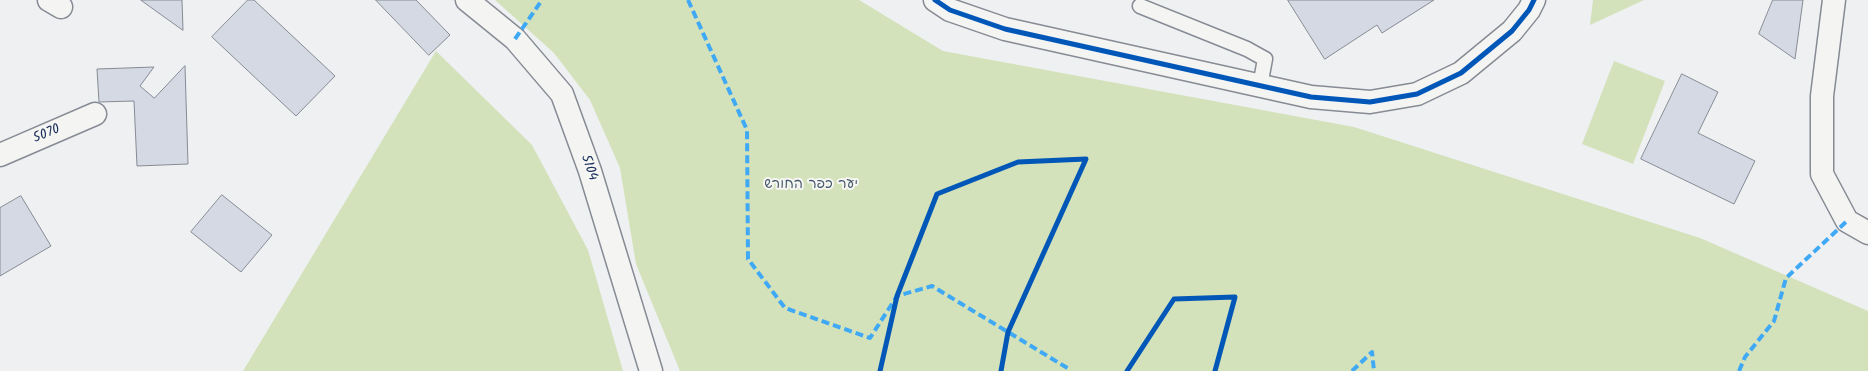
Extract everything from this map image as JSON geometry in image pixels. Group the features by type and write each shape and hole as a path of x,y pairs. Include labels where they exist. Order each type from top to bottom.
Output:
{"street":[{"path":"935,0 950,10 967,9 1005,29 1311,97 1370,102 1417,94 1461,73 1512,31 1529,10 1534,0"},
{"path":"1834,0 1822,96 1822,174 1848,221 1868,233"},
{"name":"5104","path":"473,2 515,39 562,94 590,171 650,371"},
{"name":"5070","path":"0,155 95,114"}],"lane":[{"path":"1140,6 1247,49 1265,59 1260,86"}],"green space":[{"name":"יער כפר החורש","path":"495,0 859,0 943,51 1354,127 1700,238 1868,311 1868,371 680,371 636,264 620,168 590,100 554,53"},
{"path":"1593,0 1644,0 1590,25"},
{"path":"436,51 532,145 588,250 623,371 243,371"},
{"path":"1614,61 1665,81 1633,164 1582,144"}],"building":[{"path":"141,0 182,0 183,30"},
{"path":"248,0 254,0 335,76 296,116 212,37"},
{"path":"376,0 416,0 450,35 429,55"},
{"path":"1288,0 1434,0 1382,33 1377,25 1325,59"},
{"path":"1773,0 1803,0 1795,59 1759,34"},
{"path":"185,66 188,164 137,166 134,101 99,102 97,69 154,67 140,86 154,98"},
{"path":"1682,74 1718,92 1698,133 1755,161 1734,204 1641,159"},
{"path":"222,195 272,235 241,272 191,232"},
{"path":"21,196 51,246 0,276 0,208"}],"marked path":[{"path":"515,39 542,0"},
{"path":"688,0 747,130 748,259 785,308 870,338 897,296 932,286 1069,369 1069,371"},
{"path":"1739,371 1745,357 1774,321 1786,278 1847,221"},
{"path":"1352,371 1372,352 1374,371"}],"cycle path":[{"path":"935,0 950,10 1005,29 1311,97 1370,102 1417,94 1461,73 1512,31 1529,10 1534,0"},
{"path":"880,371 897,296 937,194 1018,162 1086,159 1008,332 1001,371"},
{"path":"1127,371 1174,299 1235,297 1215,371"}]}
